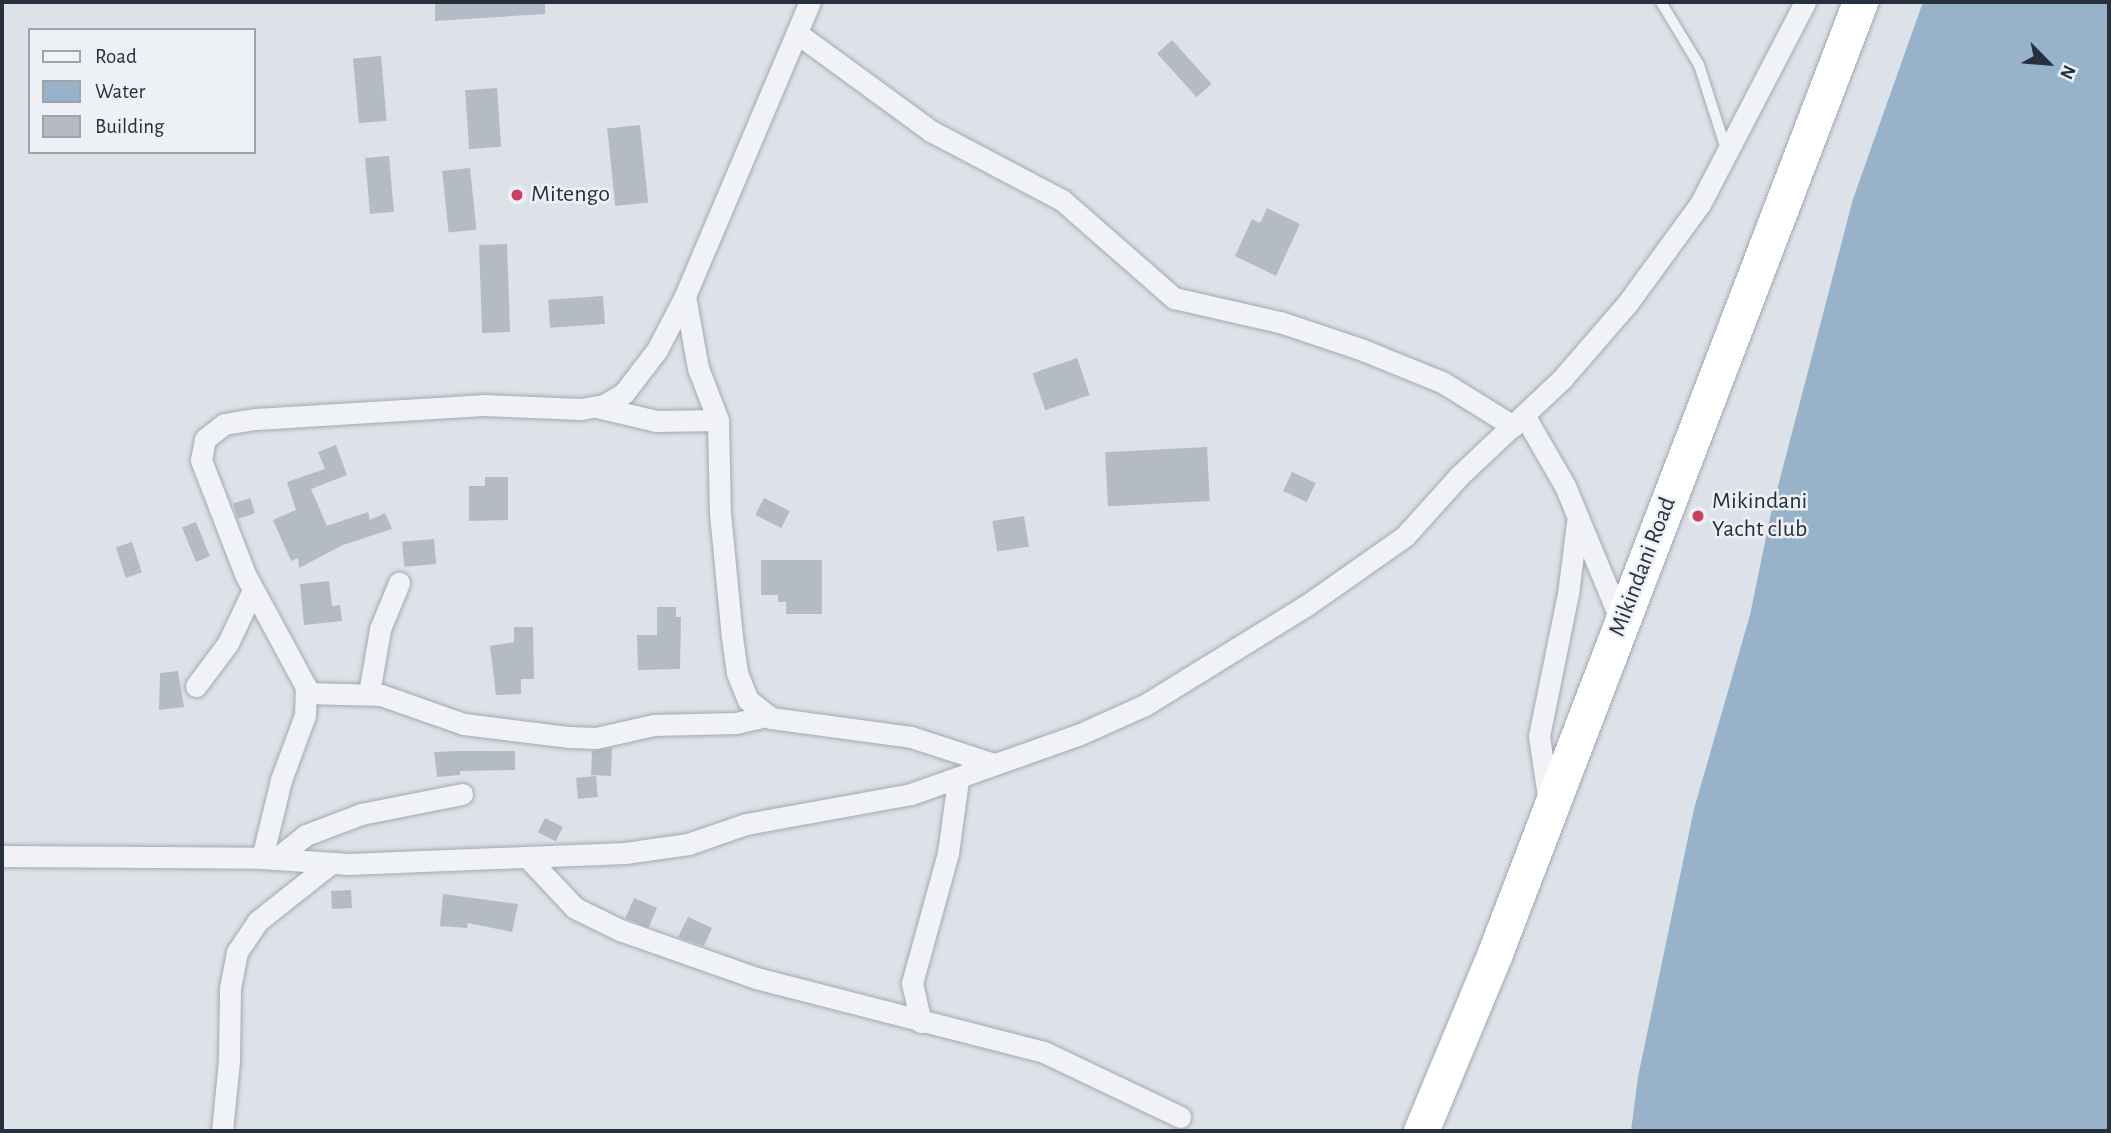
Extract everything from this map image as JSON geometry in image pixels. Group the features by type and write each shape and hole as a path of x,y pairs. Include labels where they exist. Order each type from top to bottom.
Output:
{"highway":[{"name":"Mikindani Road","path":"1421,1131 1550,808 1860,2"}],"street":[{"path":"597,407 624,393 641,374 685,296 810,2"},
{"path":"2,856 269,859 330,864 625,853 688,844 746,824 911,794 958,780 994,764 1078,736 1145,705 1307,605 1405,536 1519,421 1627,304 1669,249 1728,155 1805,2"},
{"path":"798,34 931,131 1062,201 1174,298 1280,322 1363,349 1443,382 1519,421 1565,486 1577,523 1621,621"},
{"path":"685,296 698,368 718,421 720,513 737,673 748,700 767,716"},
{"path":"269,859 281,779 305,715 306,693 297,665 253,590 201,460 203,443 215,428 256,419 470,406 597,407 656,421 718,421"},
{"path":"1550,808 1539,736 1568,594 1577,523"},
{"path":"369,693 380,629 399,583"},
{"path":"197,686 228,643 253,590"},
{"path":"306,693 369,693 400,699 464,724 569,737 597,738 653,725 736,723 767,716 911,737 994,764"},
{"path":"921,1022 912,983 948,853 958,780"},
{"path":"269,859 306,835 361,814 463,794"},
{"path":"528,858 575,908 620,930 756,978 1044,1052 1180,1117"},
{"path":"222,1131 229,1061 230,988 237,952 258,921 330,864"}],"lane":[{"path":"1661,2 1699,65 1728,155"}],"water":[{"path":"1923,2 2109,2 2109,1131 1631,1131 1638,1077 1694,809 1750,615 1771,513 1853,199"}],"building":[{"path":"435,2 545,2 545,14 435,21"},
{"path":"1172,40 1211,84 1197,97 1157,53"},
{"path":"381,56 387,121 359,123 353,58"},
{"path":"497,88 501,147 469,149 465,90"},
{"path":"640,125 648,203 615,206 607,128"},
{"path":"389,156 394,212 370,214 365,158"},
{"path":"470,168 476,230 449,233 442,171"},
{"path":"1267,208 1300,224 1276,276 1235,256 1252,219 1260,223"},
{"path":"507,244 510,332 482,333 479,245"},
{"path":"603,296 605,324 550,328 548,300"},
{"path":"1077,358 1090,395 1045,410 1033,373"},
{"path":"336,445 347,475 311,489 327,526 368,512 370,520 385,513 392,529 343,545 299,568 298,558 291,561 273,520 296,510 287,482 325,469 318,452"},
{"path":"1207,447 1210,501 1108,506 1105,452"},
{"path":"1292,472 1316,483 1307,502 1283,491"},
{"path":"485,477 508,477 508,520 469,521 469,486 485,486"},
{"path":"250,498 255,513 238,519 233,504"},
{"path":"764,498 790,511 781,528 755,515"},
{"path":"1024,516 1029,547 997,552 992,521"},
{"path":"196,522 210,556 196,562 182,528"},
{"path":"434,539 436,564 404,567 402,542"},
{"path":"132,542 142,572 126,578 116,547"},
{"path":"761,560 822,560 822,614 786,614 786,602 778,602 778,595 761,595"},
{"path":"329,581 332,606 340,605 342,621 304,625 300,584"},
{"path":"657,607 676,607 676,617 681,617 680,669 638,670 637,635 657,635"},
{"path":"514,627 533,627 534,679 521,679 521,694 496,695 490,646 514,642"},
{"path":"178,671 184,707 159,710 160,673"},
{"path":"612,748 611,776 591,775 592,751"},
{"path":"515,751 515,770 460,771 460,775 437,777 434,752"},
{"path":"596,776 598,797 578,799 576,778"},
{"path":"545,818 563,827 556,841 538,832"},
{"path":"351,890 352,908 332,909 331,891"},
{"path":"443,894 518,904 512,932 468,923 467,928 440,926"},
{"path":"634,898 657,908 648,928 625,918"},
{"path":"688,917 712,928 704,946 678,937"}],"place":[{"name":"Mitengo","path":"517,195"},
{"name":"Mikindani Yacht club","path":"1698,516"}]}
